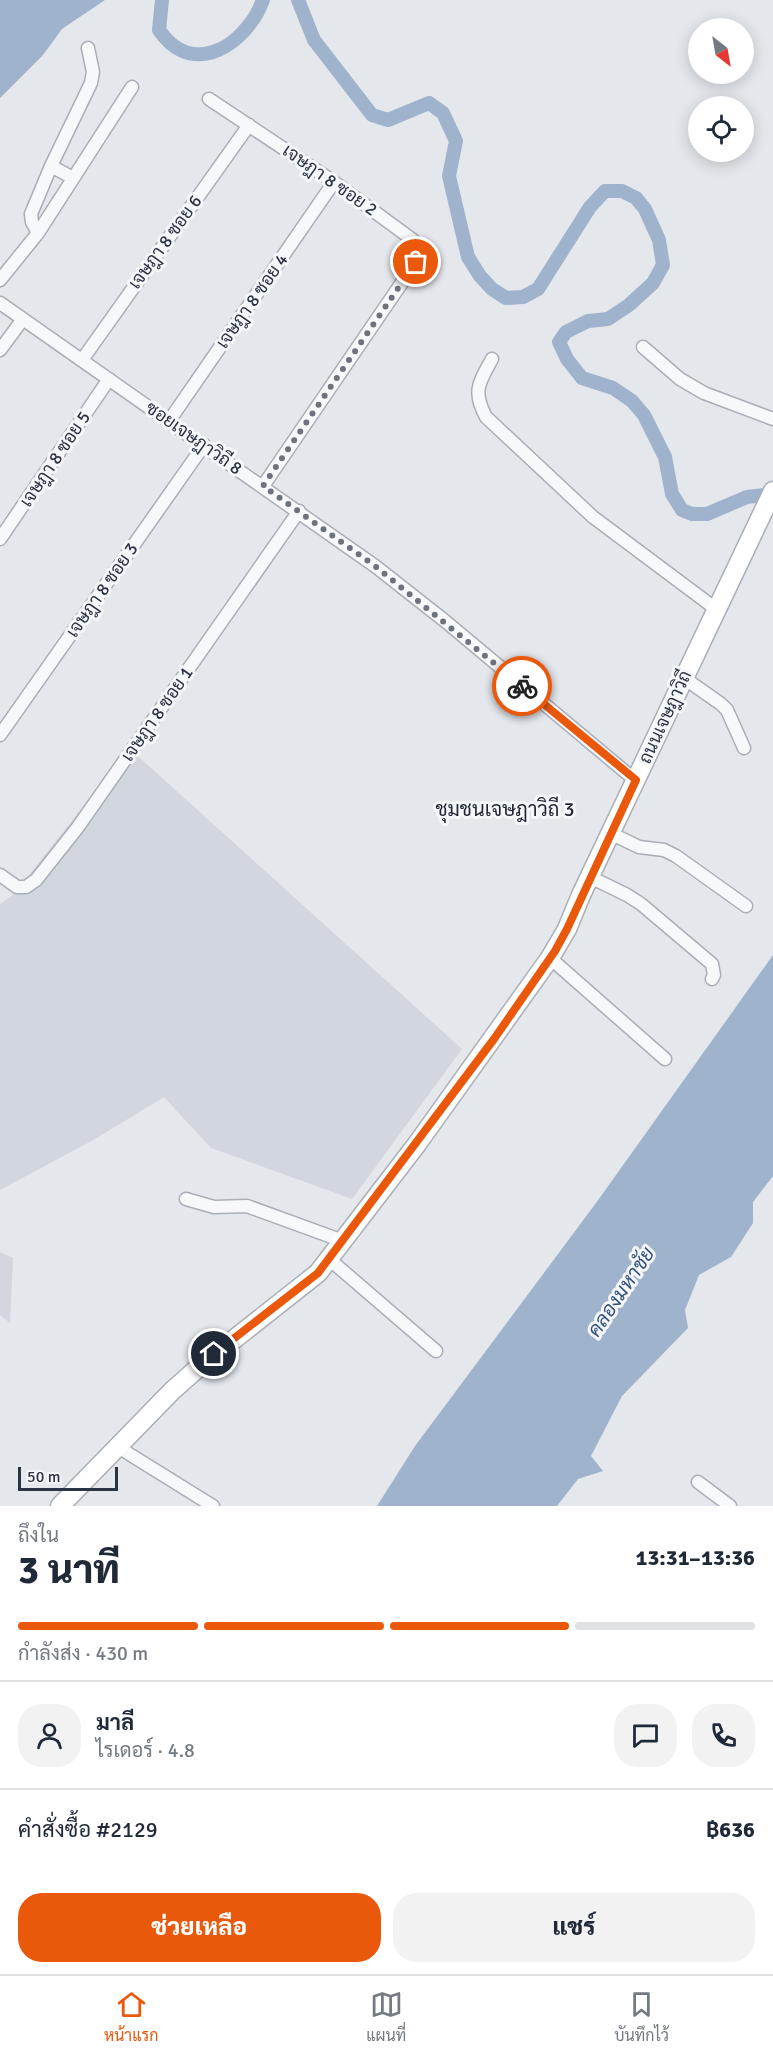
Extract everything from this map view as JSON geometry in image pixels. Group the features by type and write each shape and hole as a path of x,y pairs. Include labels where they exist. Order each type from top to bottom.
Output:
{"street":[{"path":"38,233 32,222 31,214 51,166 91,83 93,72 88,48"},
{"path":"0,280 38,233 132,87"},
{"name":"เจษฎา 8 ซอย 2","path":"209,99 334,182 413,240 419,252 416,262 263,486"},
{"name":"เจษฎา 8 ซอย 6","path":"82,360 249,125"},
{"path":"51,166 73,178"},
{"name":"เจษฎา 8 ซอย 4","path":"169,421 334,182"},
{"name":"ซอยเจษฎาวิถี 8","path":"0,303 375,566 428,607 636,780"},
{"path":"0,350 22,319"},
{"path":"643,347 680,379 704,393 773,419"},
{"path":"492,359 479,383 477,394 486,417 593,517 716,609"},
{"name":"เจษฎา 8 ซอย 5","path":"0,539 109,379"},
{"name":"เจษฎา 8 ซอย 3","path":"0,735 204,445"},
{"name":"ถนนเจษฎาวิถี","path":"66,1504 118,1447 199,1367 318,1273 473,1067 550,958 567,929 610,833 773,491"},
{"name":"เจษฎา 8 ซอย 1","path":"0,875 17,887 26,887 36,880 78,827 299,511"},
{"path":"684,678 727,710 744,748"},
{"path":"610,833 639,847 664,850 676,856 746,906"},
{"path":"590,877 641,904 712,964 714,975 711,979"},
{"path":"550,958 665,1059"},
{"path":"186,1199 214,1207 247,1206 343,1241"},
{"path":"329,1259 436,1351"},
{"path":"118,1447 213,1506"},
{"path":"698,1482 730,1506"}],"shaded area":[{"path":"129,748 462,1049 352,1199 211,1148 164,1097 95,1139 0,1190 0,904 14,894"},
{"path":"0,1252 13,1258 10,1323 0,1315"}],"water":[{"path":"0,0 105,0 62,29 43,55 0,98"},
{"name":"คลองมหาชัย","path":"773,955 773,1176 753,1202 753,1223 731,1257 699,1275 685,1310 688,1328 622,1396 591,1456 603,1471 578,1479 557,1506 377,1506 415,1446 596,1203"}],"waterway":[{"path":"162,0 159,30 170,43 194,54 206,54 231,43 254,19 263,0"},
{"path":"298,0 314,40 372,115 388,120 429,103 443,113 456,141 449,176 468,257 492,289 506,298 523,297 538,289 590,207 605,191 622,191 636,198 645,209 659,240 663,265 653,283 629,305 608,319 588,321 566,332 559,342 567,359 582,378 613,388 632,401 644,415 665,457 672,494 682,510 692,514 707,514 747,497 773,494"}],"way so far":[{"path":"416,262 263,486 375,566 522,686"}],"district":[{"name":"ชุมชนเจษฎาวิถี 3","path":"505,809"}],"route":[{"path":"214,1354 318,1273 417,1144 555,951 636,780 522,686"}]}
